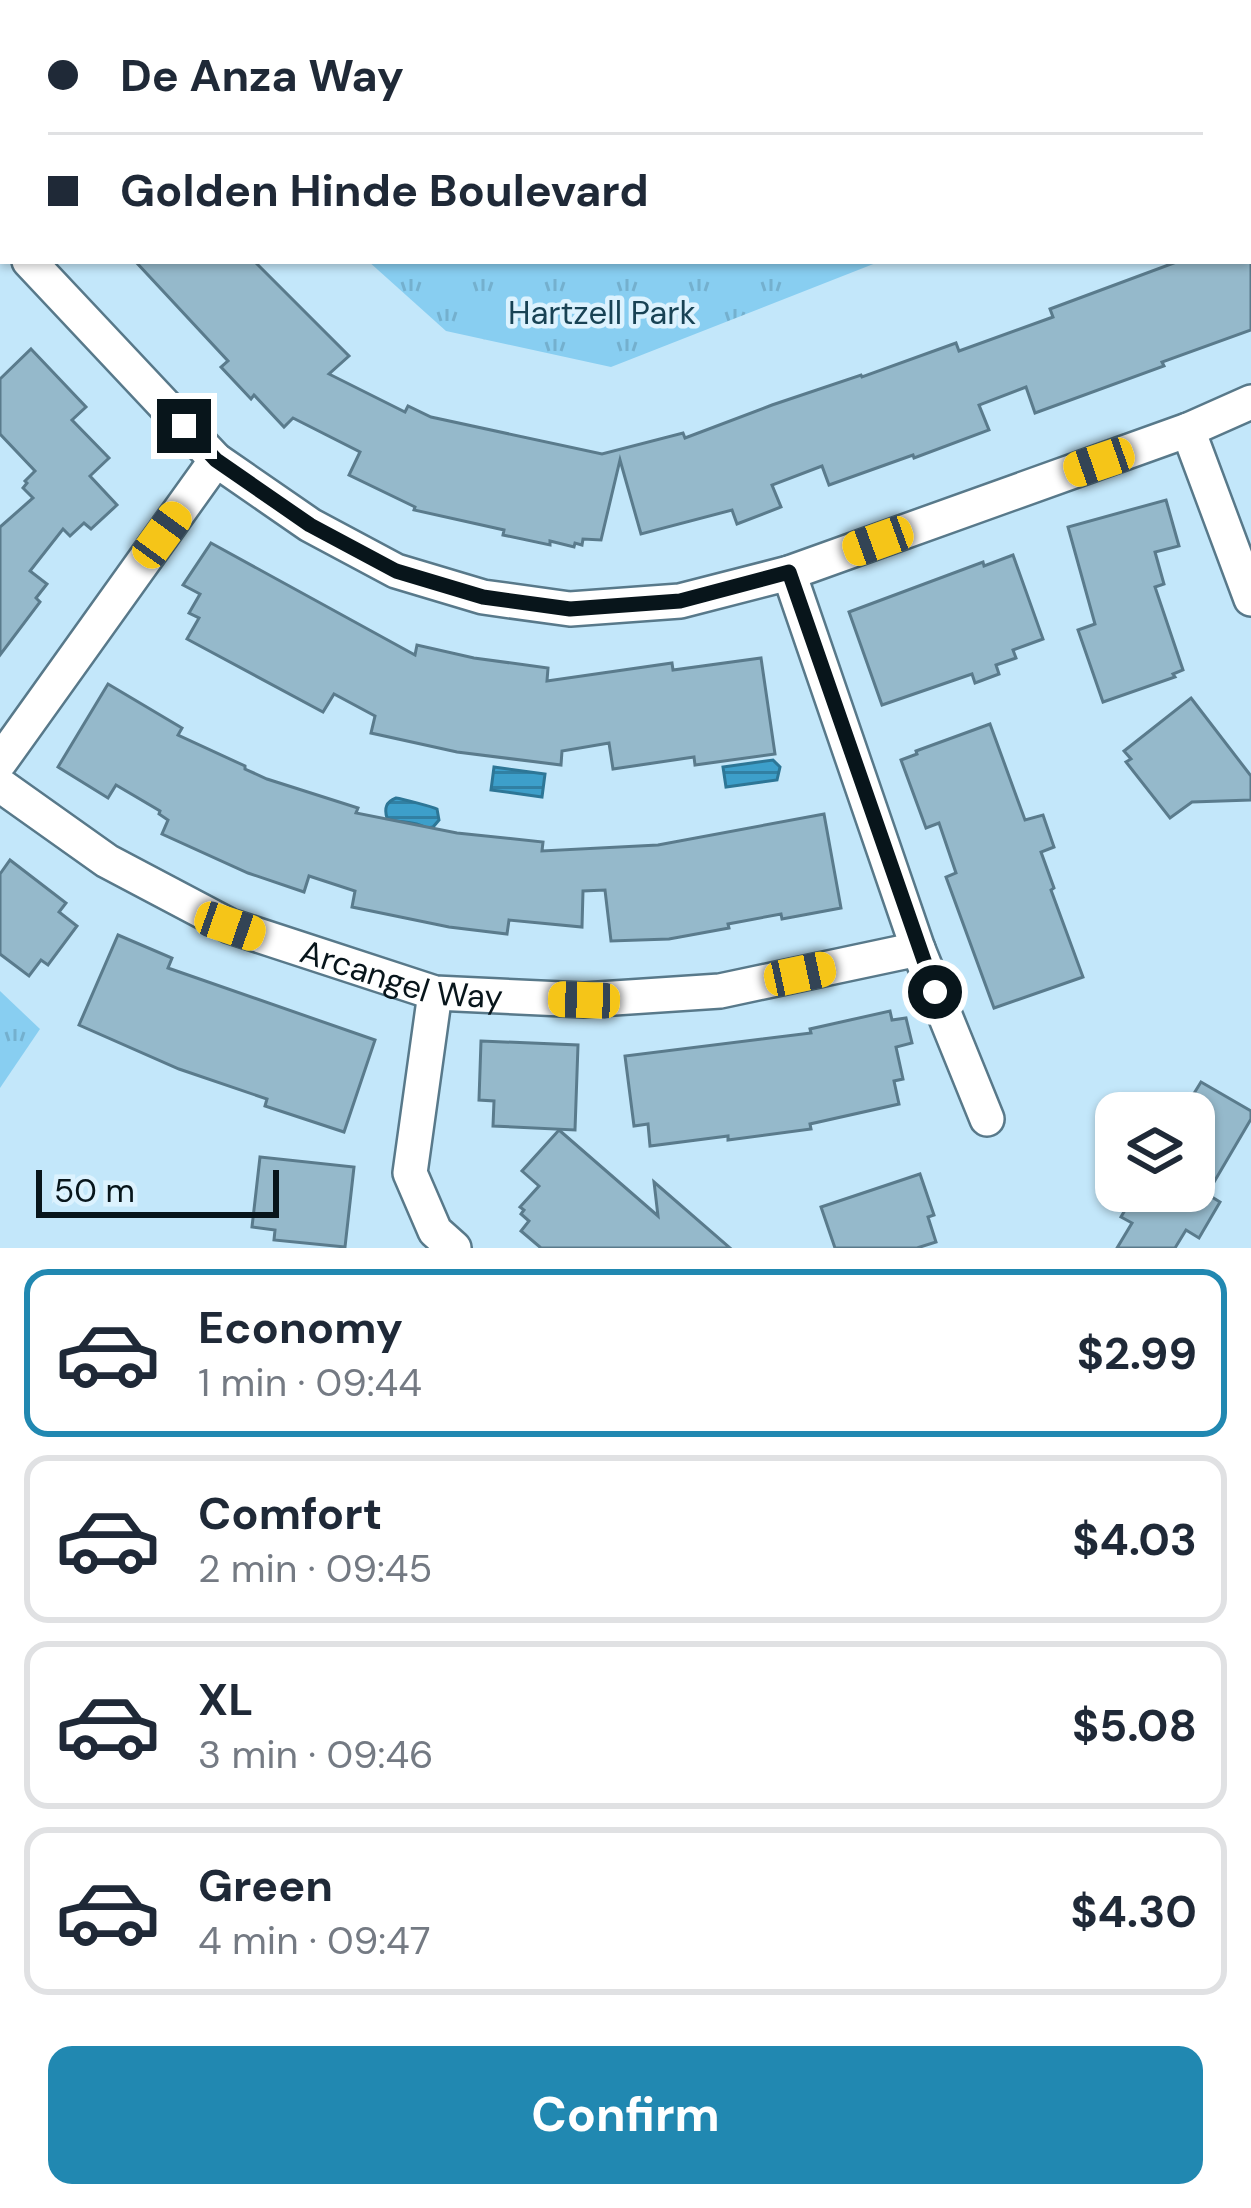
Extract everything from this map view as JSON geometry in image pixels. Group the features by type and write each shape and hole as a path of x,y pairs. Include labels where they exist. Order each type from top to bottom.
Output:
{"street":[{"path":"32,264 216,460 310,525 396,571 483,597 570,609 680,601 789,572 1188,430 1251,402"},
{"path":"1188,430 1251,599"},
{"path":"0,762 216,460"},
{"path":"789,572 918,949 987,1119"},
{"name":"Arcangel Way","path":"0,785 107,861 230,926 435,993 584,1000 720,991 918,949"},
{"path":"435,993 410,1173 435,1231 454,1248"}],"green space":[{"name":"Hartzell Park","path":"371,264 873,264 611,367 446,331"},
{"path":"0,991 40,1029 0,1088"}],"shaded area":[{"path":"773,760 780,767 777,780 726,787 723,767"},
{"path":"494,767 545,774 542,797 491,790"},
{"path":"396,798 437,809 439,820 427,828 387,818 387,806"}],"building":[{"path":"138,264 257,264 349,356 329,374 405,412 408,406 431,417 602,454 683,433 685,438 956,343 959,351 1053,317 1050,309 1171,264 1251,264 1251,330 1035,413 1026,387 979,405 989,430 829,485 822,466 772,485 781,507 737,524 732,510 641,534 620,460 601,540 583,539 582,545 575,543 574,547 503,535 504,530 414,510 349,475 360,452 293,418 284,427 221,367 228,361"},
{"path":"31,349 86,407 72,420 109,458 90,476 117,505 91,529 84,523 70,536 63,529 30,571 47,584 36,598 40,602 0,655 0,527 33,498 23,488 35,471 0,434 0,379"},
{"path":"1166,500 1179,546 1155,552 1164,584 1155,587 1183,670 1103,702 1078,630 1095,624 1068,527"},
{"path":"211,543 415,655 417,645 548,668 547,681 672,663 673,670 761,658 775,754 695,765 694,757 613,769 609,743 562,751 561,765 457,752 371,733 375,716 334,694 323,712 187,639 199,618 189,613 200,594 183,585"},
{"path":"1013,555 1043,639 1013,650 1016,658 996,665 999,674 975,683 972,674 882,705 849,612"},
{"path":"108,684 182,728 178,735 267,779 358,808 356,813 457,833 543,842 542,851 658,845 824,814 841,908 782,919 781,914 669,939 611,941 605,890 583,891 582,927 509,920 507,934 352,907 355,891 309,876 304,892 162,834 168,820 160,811 116,785 108,798 58,767"},
{"path":"1191,698 1251,776 1251,800 1192,802 1170,818 1126,762 1131,759 1124,751"},
{"path":"990,724 1025,820 1043,815 1054,847 1041,852 1083,977 994,1008 946,877 956,873 939,823 926,828 901,760"},
{"path":"10,860 66,903 59,912 77,926 48,965 41,960 29,976 0,954 0,874"},
{"path":"118,935 172,958 168,968 375,1040 344,1132 265,1106 267,1099 179,1069 79,1025"},
{"path":"890,1011 892,1020 906,1018 912,1043 896,1047 903,1079 894,1081 899,1104 810,1124 811,1129 728,1140 728,1136 650,1146 648,1124 634,1126 625,1056 811,1033 810,1029"},
{"path":"481,1041 578,1045 575,1130 493,1126 494,1101 479,1100"},
{"path":"1201,1082 1251,1111 1251,1119 1215,1180 1215,1092 1195,1092"},
{"path":"559,1130 658,1216 654,1182 730,1248 541,1248 521,1231 529,1221 520,1207 539,1186 522,1171"},
{"path":"260,1157 354,1167 345,1247 274,1240 275,1230 252,1227"},
{"path":"920,1174 934,1215 928,1217 936,1242 917,1248 835,1248 821,1207"},
{"path":"1124,1212 1214,1212 1199,1238 1186,1230 1175,1248 1117,1248 1132,1223 1121,1217"}],"route":[{"path":"184,426 216,460 310,525 396,571 483,597 570,609 680,601 789,572 935,992"}]}
